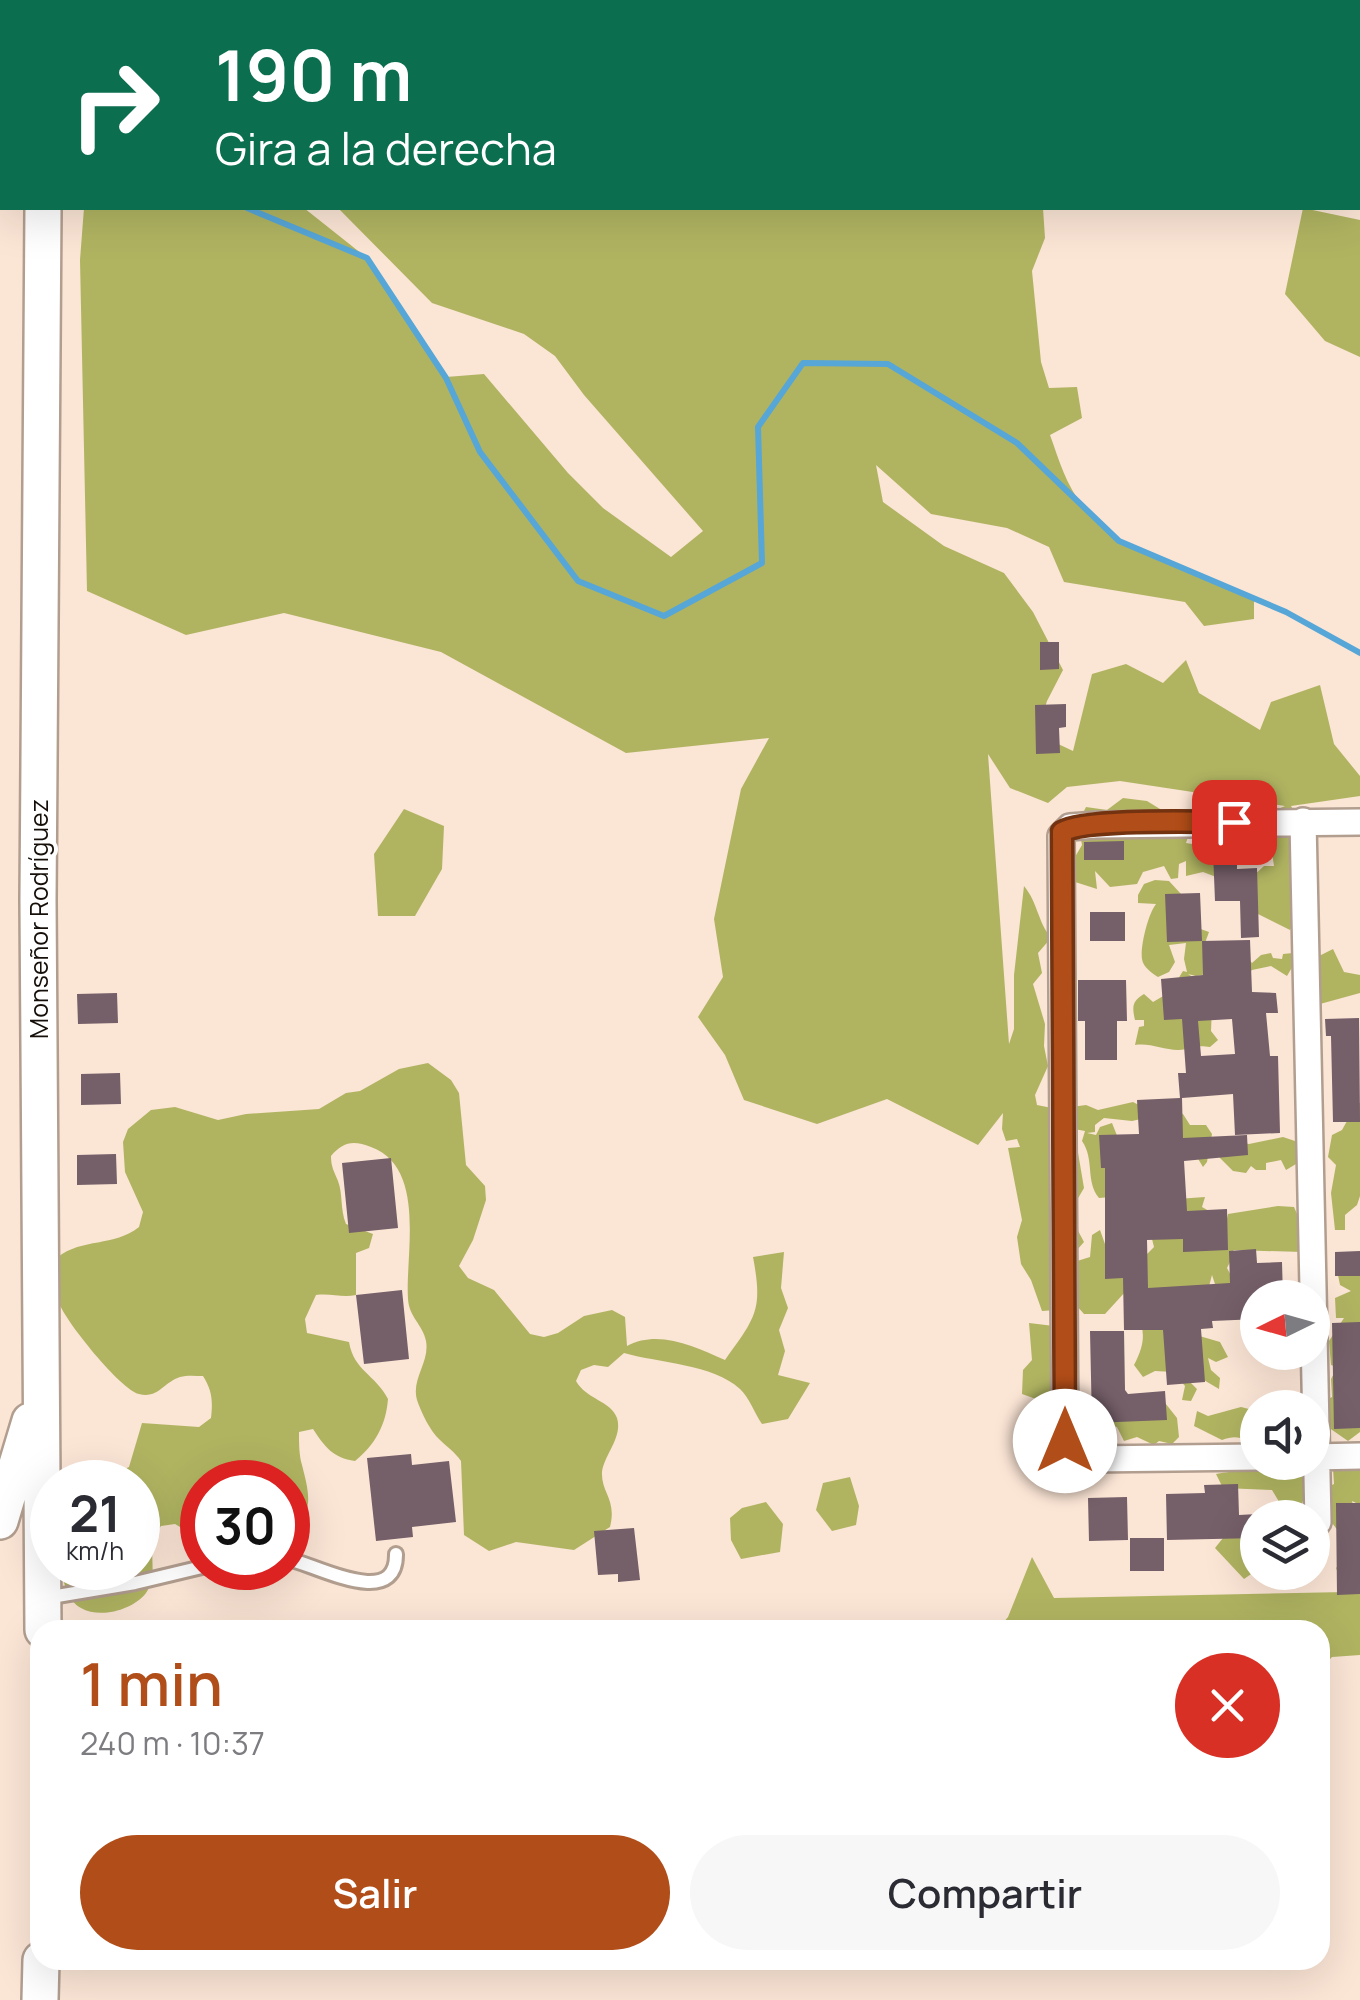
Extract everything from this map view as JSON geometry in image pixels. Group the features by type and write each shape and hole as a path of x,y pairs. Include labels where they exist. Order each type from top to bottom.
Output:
{"street":[{"name":"Monseñor Rodríguez","path":"43,210 38,880 43,1614"},
{"path":"1303,821 1314,1390"},
{"path":"1240,1457 1091,1458 1074,1454 1065,1441 1061,836 1070,827 1096,825 1360,822"},
{"path":"0,1521 41,1384"},
{"path":"1330,1456 1360,1456"},
{"path":"40,1970 40,2000"}],"lane":[{"path":"310,1567 345,1579 374,1581 392,1576 396,1554"},
{"path":"43,1614 180,1572"}],"green space":[{"path":"84,210 307,210 367,258 446,377 484,374 603,508 671,557 703,531 584,395 555,356 524,334 432,303 340,210 1043,210 1045,238 1032,271 1041,362 1049,388 1077,387 1082,418 1050,435 1067,481 1083,506 1119,538 1162,562 1254,598 1254,619 1204,626 1185,602 1064,582 1049,547 1007,528 931,514 876,465 883,502 944,546 1004,573 1033,612 1063,670 1047,701 1037,734 1073,751 1092,674 1126,664 1163,683 1186,660 1199,693 1260,730 1271,702 1320,685 1334,744 1360,776 1360,796 1291,806 1299,819 1300,909 1290,930 1242,906 1252,877 1264,866 1274,866 1271,846 1254,843 1272,835 1203,824 1213,806 1255,819 1285,806 1120,781 1067,787 1048,803 1010,788 988,754 1009,1044 1014,1029 1014,975 1024,886 1051,938 1038,953 1042,973 1033,984 1045,1024 1048,1066 1035,1095 1037,1105 1057,1109 1086,1105 1098,1110 1133,1102 1147,1109 1163,1105 1183,1114 1190,1125 1206,1125 1212,1134 1203,1167 1191,1147 1150,1117 1132,1121 1104,1118 1095,1125 1095,1132 1087,1133 1096,1135 1100,1127 1112,1123 1120,1143 1111,1197 1099,1198 1082,1141 1085,1131 1074,1129 1084,1188 1077,1200 1076,1227 1084,1242 1069,1259 1056,1310 1042,1311 1021,1264 1017,1237 1022,1220 1008,1148 1020,1147 1017,1139 1006,1141 1003,1113 978,1145 887,1099 817,1124 744,1100 725,1055 698,1017 723,977 714,919 741,789 769,738 626,753 441,652 284,613 186,635 87,591 80,260"},
{"path":"1303,210 1360,220 1360,357 1325,341 1285,294"},
{"path":"1123,798 1147,801 1191,828 1186,843 1205,846 1220,859 1219,878 1203,872 1186,876 1186,861 1179,864 1178,878 1171,879 1164,866 1143,872 1137,884 1110,887 1095,871 1097,889 1072,881 1072,862 1082,845 1078,823 1086,807 1107,810"},
{"path":"404,809 444,826 442,869 415,916 378,916 374,854"},
{"path":"1169,881 1181,894 1195,927 1209,932 1205,943 1207,974 1188,974 1207,986 1244,954 1252,963 1261,955 1271,953 1273,958 1282,959 1283,954 1293,953 1294,964 1287,976 1271,966 1252,970 1212,1007 1211,1031 1218,1040 1210,1047 1180,1050 1135,1045 1144,1020 1135,1020 1135,1002 1144,994 1153,1002 1170,992 1183,971 1187,972 1186,943 1169,945 1175,962 1169,972 1158,977 1143,962 1145,931 1156,904 1138,903 1138,895 1144,884"},
{"path":"1333,949 1344,972 1360,975 1360,993 1320,1004 1311,960"},
{"path":"428,1063 451,1080 459,1093 466,1165 485,1186 486,1200 473,1240 459,1266 468,1278 494,1290 530,1334 544,1337 558,1333 584,1316 612,1310 625,1317 627,1346 639,1341 664,1340 689,1345 725,1360 744,1333 757,1302 753,1257 784,1252 781,1288 788,1308 779,1330 785,1351 778,1375 810,1383 788,1419 762,1424 740,1389 715,1374 685,1365 624,1353 608,1367 594,1365 581,1370 576,1381 580,1387 617,1418 617,1432 602,1472 612,1510 610,1527 574,1550 516,1542 489,1551 464,1535 461,1461 433,1432 417,1400 416,1385 427,1349 409,1305 407,1192 389,1158 371,1147 349,1144 331,1156 344,1218 346,1224 373,1234 369,1248 356,1253 356,1295 316,1295 305,1319 307,1333 349,1342 355,1360 383,1391 388,1399 378,1434 355,1461 330,1451 313,1429 299,1432 301,1460 180,1460 180,1527 175,1524 160,1528 160,1460 131,1460 142,1423 199,1427 211,1418 208,1386 203,1376 180,1377 146,1395 120,1381 72,1325 59,1303 58,1257 139,1227 143,1212 125,1172 123,1142 128,1129 151,1110 175,1107 218,1120 319,1109 399,1069"},
{"path":"1357,1103 1360,1196 1357,1205 1345,1215 1345,1230 1335,1230 1331,1193 1336,1165 1328,1157 1332,1135 1342,1130"},
{"path":"1283,1137 1298,1142 1301,1161 1286,1170 1281,1160 1266,1163 1266,1170 1251,1166 1246,1173 1233,1171 1214,1152 1225,1140 1249,1144"},
{"path":"1205,1197 1202,1207 1216,1215 1222,1240 1228,1214 1278,1206 1294,1207 1304,1230 1302,1252 1233,1250 1227,1268 1234,1281 1219,1296 1212,1275 1196,1335 1220,1342 1228,1357 1216,1362 1208,1358 1211,1370 1220,1378 1219,1389 1197,1376 1185,1377 1197,1389 1191,1401 1182,1400 1185,1386 1173,1372 1155,1371 1143,1377 1134,1365 1143,1335 1126,1291 1105,1314 1084,1314 1069,1297 1074,1262 1090,1257 1092,1235 1100,1230 1105,1244 1118,1244 1144,1257 1154,1247 1151,1235 1177,1199"},
{"path":"1360,1263 1360,1432 1348,1441 1330,1428 1331,1379 1337,1367 1331,1365 1330,1339 1344,1318 1336,1318 1335,1298 1351,1291 1340,1285 1336,1265"},
{"path":"1029,1323 1054,1326 1057,1434 1039,1433 1036,1399 1022,1394 1023,1370 1032,1360"},
{"path":"1162,1399 1177,1418 1179,1437 1172,1444 1159,1441 1154,1445 1137,1437 1124,1441 1117,1427 1106,1424 1096,1407"},
{"path":"1240,1407 1240,1438 1222,1440 1194,1426 1197,1411 1208,1416"},
{"path":"1360,1464 1360,1505 1352,1501 1354,1508 1344,1539 1330,1520 1330,1500 1324,1500 1321,1490 1334,1484 1333,1468"},
{"path":"1240,1472 1240,1480 1309,1480 1303,1500 1278,1500 1272,1490 1223,1488 1216,1474"},
{"path":"850,1477 859,1506 856,1525 832,1531 816,1510 823,1483"},
{"path":"766,1502 783,1524 780,1552 741,1559 731,1540 730,1518 742,1508"},
{"path":"1223,1538 1240,1538 1240,1575 1215,1548"},
{"path":"1032,1557 1054,1598 1346,1592 1336,1568 1344,1558 1360,1568 1360,1655 1330,1659 1330,1620 1005,1620"},
{"path":"67,1590 148,1590 125,1608 106,1613 81,1608"}],"building":[{"path":"1040,642 1059,642 1059,669 1040,670"},
{"path":"1066,704 1066,727 1059,728 1060,753 1036,754 1035,705"},
{"path":"1124,841 1124,860 1084,860 1084,842"},
{"path":"1237,850 1237,869 1257,868 1259,937 1241,938 1240,901 1215,901 1213,851"},
{"path":"1200,893 1202,941 1167,942 1165,894"},
{"path":"1090,912 1125,912 1125,941 1090,941"},
{"path":"1250,940 1252,992 1276,993 1278,1013 1266,1013 1270,1056 1278,1056 1280,1133 1235,1135 1233,1094 1182,1098 1183,1138 1247,1135 1248,1155 1184,1161 1187,1211 1227,1209 1228,1250 1183,1252 1183,1239 1147,1240 1148,1288 1230,1283 1229,1251 1256,1249 1257,1263 1282,1262 1282,1280 1240,1280 1240,1320 1212,1321 1213,1328 1201,1329 1205,1382 1167,1385 1163,1330 1124,1330 1123,1278 1105,1279 1105,1168 1101,1168 1099,1135 1139,1134 1137,1100 1180,1098 1178,1073 1186,1073 1182,1019 1164,1020 1161,979 1203,975 1202,941","holes":["1232,1019 1235,1054 1201,1056 1198,1021"]},
{"path":"1078,980 1126,980 1127,1021 1117,1021 1117,1060 1085,1060 1085,1021 1078,1021"},
{"path":"117,993 118,1023 78,1024 77,994"},
{"path":"1359,1018 1360,1122 1333,1122 1331,1036 1326,1036 1325,1019"},
{"path":"120,1073 121,1104 81,1105 81,1074"},
{"path":"116,1154 117,1184 77,1185 77,1155"},
{"path":"391,1158 398,1228 349,1233 342,1163"},
{"path":"1360,1251 1360,1276 1335,1276 1335,1252"},
{"path":"402,1290 409,1359 364,1364 356,1295"},
{"path":"1360,1322 1360,1428 1334,1429 1332,1323"},
{"path":"1090,1331 1124,1331 1125,1390 1128,1394 1165,1391 1167,1420 1092,1423"},
{"path":"411,1454 412,1465 449,1461 456,1522 412,1527 413,1537 376,1541 367,1458"},
{"path":"1238,1484 1240,1538 1167,1540 1166,1494 1205,1493 1204,1485"},
{"path":"1127,1497 1128,1540 1089,1541 1088,1498"},
{"path":"1336,1503 1360,1503 1360,1594 1337,1595"},
{"path":"634,1528 640,1580 618,1582 618,1574 598,1575 594,1531"},
{"path":"1130,1538 1164,1538 1164,1571 1130,1571"}],"waterway":[{"path":"252,210 367,258 446,378 480,452 578,581 664,616 762,563 758,427 803,363 888,364 1017,443 1119,541 1286,612 1360,653"}],"route":[{"path":"1065,1441 1062,832 1070,827 1096,825 1234,822"}]}
